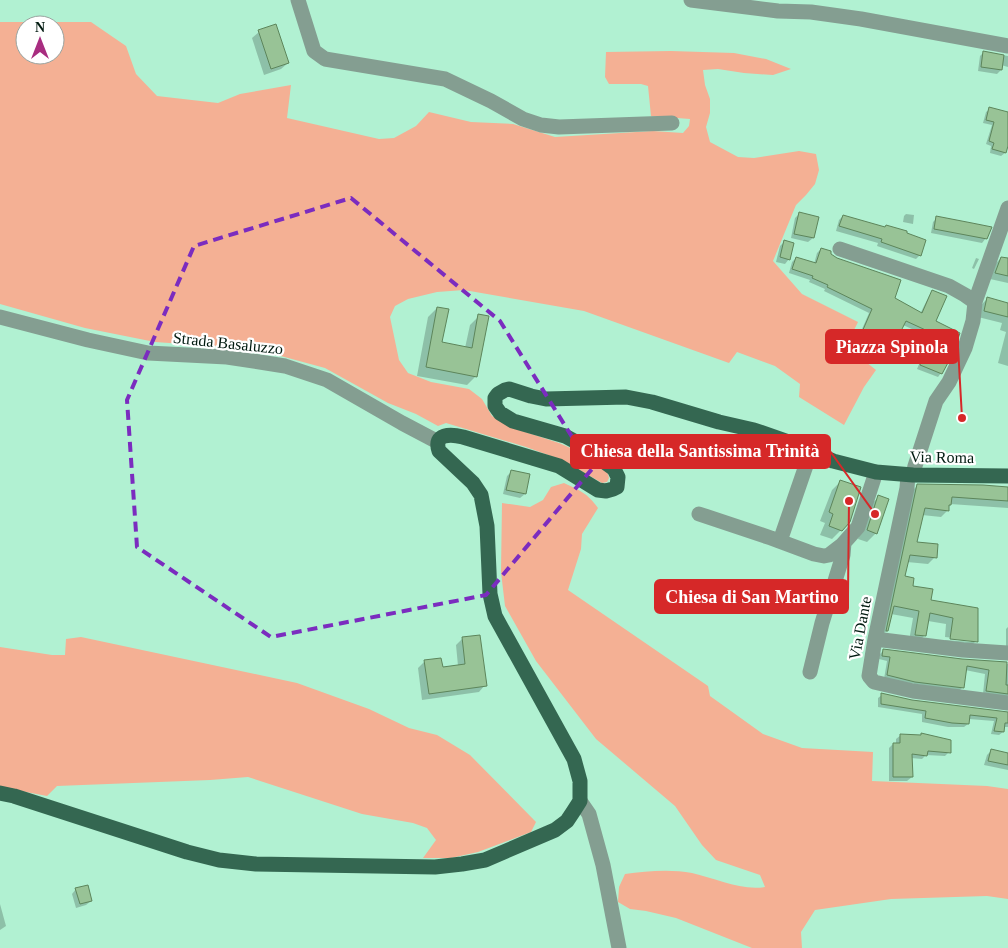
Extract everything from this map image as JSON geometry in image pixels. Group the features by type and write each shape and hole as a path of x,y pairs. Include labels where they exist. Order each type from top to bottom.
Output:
{"main road":[{"name":"Via Roma","path":"438,442 442,437 455,435 559,466 598,490 613,490 617,487 618,477 614,469 578,443 565,436 513,420 500,413 495,406 496,398 501,391 509,389 546,399 626,397 652,402 719,422 754,430 833,461 876,472 910,475 1008,476"},
{"path":"0,793 187,852 219,860 256,864 435,867 462,864 485,860 555,830 574,812 580,801 580,781 574,759 495,616 490,594 487,526 481,496 473,483 439,451 438,442"}],"street":[{"path":"298,0 314,51 325,59 445,79 492,101 523,119 541,125 559,127 672,123"},
{"path":"691,0 778,11 811,12 1008,46"},
{"name":"Via Dante","path":"1008,208 975,302 973,321 965,348 949,382 936,401 910,475 868,674 874,682 913,691 1008,703"},
{"path":"840,249 949,286 965,294 975,302"},
{"name":"Strada Basaluzzo","path":"0,318 148,354 227,357 285,366 327,380 438,442"},
{"path":"780,541 811,451"},
{"path":"699,514 814,554 829,555 844,543 858,527 876,472"},
{"path":"810,672 822,623 843,555 844,543"},
{"path":"875,639 964,650 1008,653"},
{"path":"580,801 589,814 603,866 619,948"}],"highlighted area":[{"path":"351,198 500,321 592,469 486,595 271,637 137,547 127,400 194,246"}],"shaded area":[{"path":"0,22 15,22 15,65 65,65 65,22 91,22 126,46 136,74 157,96 218,103 240,94 291,85 287,118 379,139 394,138 416,126 429,112 471,122 513,124 555,137 653,131 683,133 689,126 690,119 651,116 648,86 641,84 609,84 605,77 606,52 671,51 734,53 766,59 791,69 773,75 718,69 703,70 705,85 710,99 710,113 706,127 710,142 738,157 754,158 799,151 816,154 819,170 815,184 796,205 773,261 802,294 858,322 852,334 874,344 866,362 876,370 864,387 844,425 799,397 800,384 775,366 737,352 729,363 584,311 464,290 437,292 408,299 395,306 390,317 399,360 408,373 431,382 469,389 482,399 492,416 510,427 559,443 582,453 607,471 609,478 607,482 602,483 562,460 526,447 446,423 438,426 416,414 388,403 325,368 255,349 155,342 85,328 0,304"},
{"path":"564,483 583,493 598,508 582,534 581,549 568,590 708,686 710,696 763,734 802,748 873,752 872,781 987,786 1008,789 1008,899 987,896 891,899 815,910 801,932 802,948 752,948 676,918 630,909 618,902 619,887 625,874 641,872 684,872 737,886 765,887 760,875 716,860 702,845 675,806 596,739 536,661 505,606 501,572 502,503 530,507 543,500 551,487"},
{"path":"81,637 297,683 369,709 409,728 437,735 470,755 536,822 531,832 478,852 451,858 423,858 436,840 427,828 413,823 362,814 248,777 57,786 47,796 0,787 0,647 52,655 65,655 66,639"}],"building":[{"path":"276,24 289,63 271,69 258,30"},
{"path":"983,51 1004,55 1002,70 981,67"},
{"path":"989,107 1008,112 1008,146 1006,153 992,149 994,143 989,141 994,122 986,120"},
{"path":"799,212 819,217 814,238 794,234"},
{"path":"843,215 907,231 907,233 926,240 921,256 881,242 882,239 839,226"},
{"path":"936,216 992,227 987,239 934,229"},
{"path":"784,240 794,243 790,260 780,257"},
{"path":"821,248 831,251 831,254 837,258 901,280 895,298 922,313 932,290 947,296 936,321 960,333 956,344 906,321 899,335 891,331 886,343 862,332 872,309 827,287 828,285 812,278 813,276 792,269 796,257 816,263"},
{"path":"1001,257 1008,258 1008,276 995,273"},
{"path":"987,297 1008,303 1008,317 984,311"},
{"path":"437,307 449,309 442,342 472,348 478,314 489,316 477,377 426,367"},
{"path":"903,341 950,359 942,374 920,365 922,358 900,349"},
{"path":"511,470 530,474 526,494 506,490"},
{"path":"840,480 861,487 850,522 842,531 829,526 833,514 829,512"},
{"path":"917,484 1008,487 1008,501 952,497 949,511 925,508 917,542 938,544 937,558 910,555 905,576 914,578 913,586 933,589 931,600 978,608 978,642 950,639 953,618 930,613 926,636 915,635 919,611 894,606 888,631 886,631"},
{"path":"878,495 889,499 877,534 867,530"},
{"path":"480,635 487,686 429,694 424,660 441,658 443,667 465,664 462,637"},
{"path":"883,649 962,659 1007,662 1006,685 1008,685 1008,694 986,691 989,670 967,666 964,688 915,682 887,675 890,657 882,656"},
{"path":"881,693 912,700 1008,712 1008,723 1005,723 1004,732 994,731 997,718 970,715 969,724 925,718 926,711 881,704"},
{"path":"921,733 951,740 951,753 928,751 927,756 912,754 913,777 893,777 893,743 900,743 900,734 921,735"},
{"path":"991,749 1008,753 1008,765 988,761"},
{"path":"88,885 92,901 80,904 75,888"}],"place":[{"name":"Piazza Spinola","path":"962,418"},
{"name":"Chiesa di San Martino","path":"849,501"},
{"name":"Chiesa della Santissima Trinità","path":"875,514"}]}
